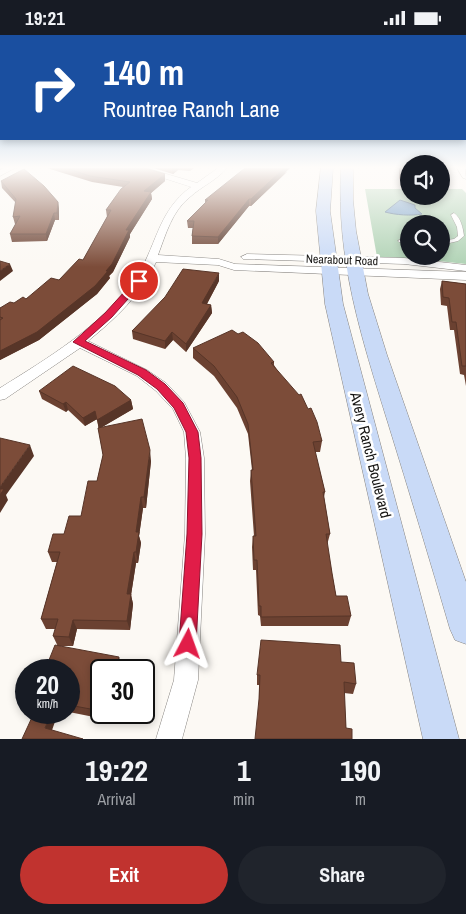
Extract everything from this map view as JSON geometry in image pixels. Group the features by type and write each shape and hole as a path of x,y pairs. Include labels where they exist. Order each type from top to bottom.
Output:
{"main road":[{"name":"Avery Ranch Boulevard","path":"324,201 323,211 341,266 372,338 466,629"},
{"name":"Avery Ranch Boulevard","path":"344,201 341,266 334,304 441,739"}],"street":[{"path":"0,395 78,342 109,315 139,281 152,258 168,219 176,205 181,201"},
{"name":"Nearabout Road","path":"152,258 219,262 234,267 341,266 404,261 466,268"},
{"name":"Nearabout Road","path":"341,266 466,276"},
{"path":"78,342 142,373 161,387 179,405 192,432 195,458 194,534 186,680 169,739"}],"lane":[{"path":"450,241 461,236 463,227 454,215"}],"green space":[{"path":"367,201 400,201 400,205 450,205 450,201 466,201 466,264 450,262 450,215 400,215 400,258 377,257"}],"water":[{"path":"400,201 400,205 415,205 415,208 422,214 404,215 385,212"}],"building":[{"path":"16,201 58,202 57,213 54,213 46,234 10,234 20,216 13,217"},
{"path":"113,201 145,201 126,230 129,230 112,264 106,271 108,271 95,286 37,332 0,351 0,320 3,318 0,317 0,308 10,302 14,303 23,297 26,299 51,278 59,280 79,259 83,260 111,210 106,210"},
{"path":"207,201 247,201 218,237 192,236 194,221 187,221"},
{"path":"0,261 10,264 0,271"},
{"path":"183,269 219,273 202,303 211,305 186,344 172,332 165,341 132,331 165,297"},
{"path":"442,281 466,284 466,366 462,366 456,322 452,322 449,298 443,297"},
{"path":"232,330 238,334 243,332 258,343 274,362 271,363 299,395 301,394 308,409 311,408 317,422 322,441 313,442 325,492 323,492 330,534 326,534 336,596 347,596 351,616 261,617 257,560 254,560 253,536 256,536 251,470 253,470 248,424 237,397 214,366 193,348"},
{"path":"73,366 115,386 131,400 97,420 95,411 83,418 66,402 63,404 39,391"},
{"path":"142,419 150,450 144,497 141,497 136,532 139,532 136,552 134,552 127,594 131,594 127,621 73,620 69,637 53,636 58,619 41,619 60,552 48,552 53,534 64,534 69,516 81,516 88,481 97,481 103,455 98,428"},
{"path":"0,438 30,445 0,487"},
{"path":"261,640 340,645 341,662 354,663 356,684 344,682 346,728 352,729 352,739 255,739 260,675 257,675"},
{"path":"55,645 119,657 118,659 90,659 90,709 80,707 80,659 49,659"},
{"path":"29,724 47,724 45,728 83,739 22,739"}],"route":[{"path":"139,281 109,315 78,342 142,373 161,387 179,405 192,432 195,458 195,488 188,644"}]}
